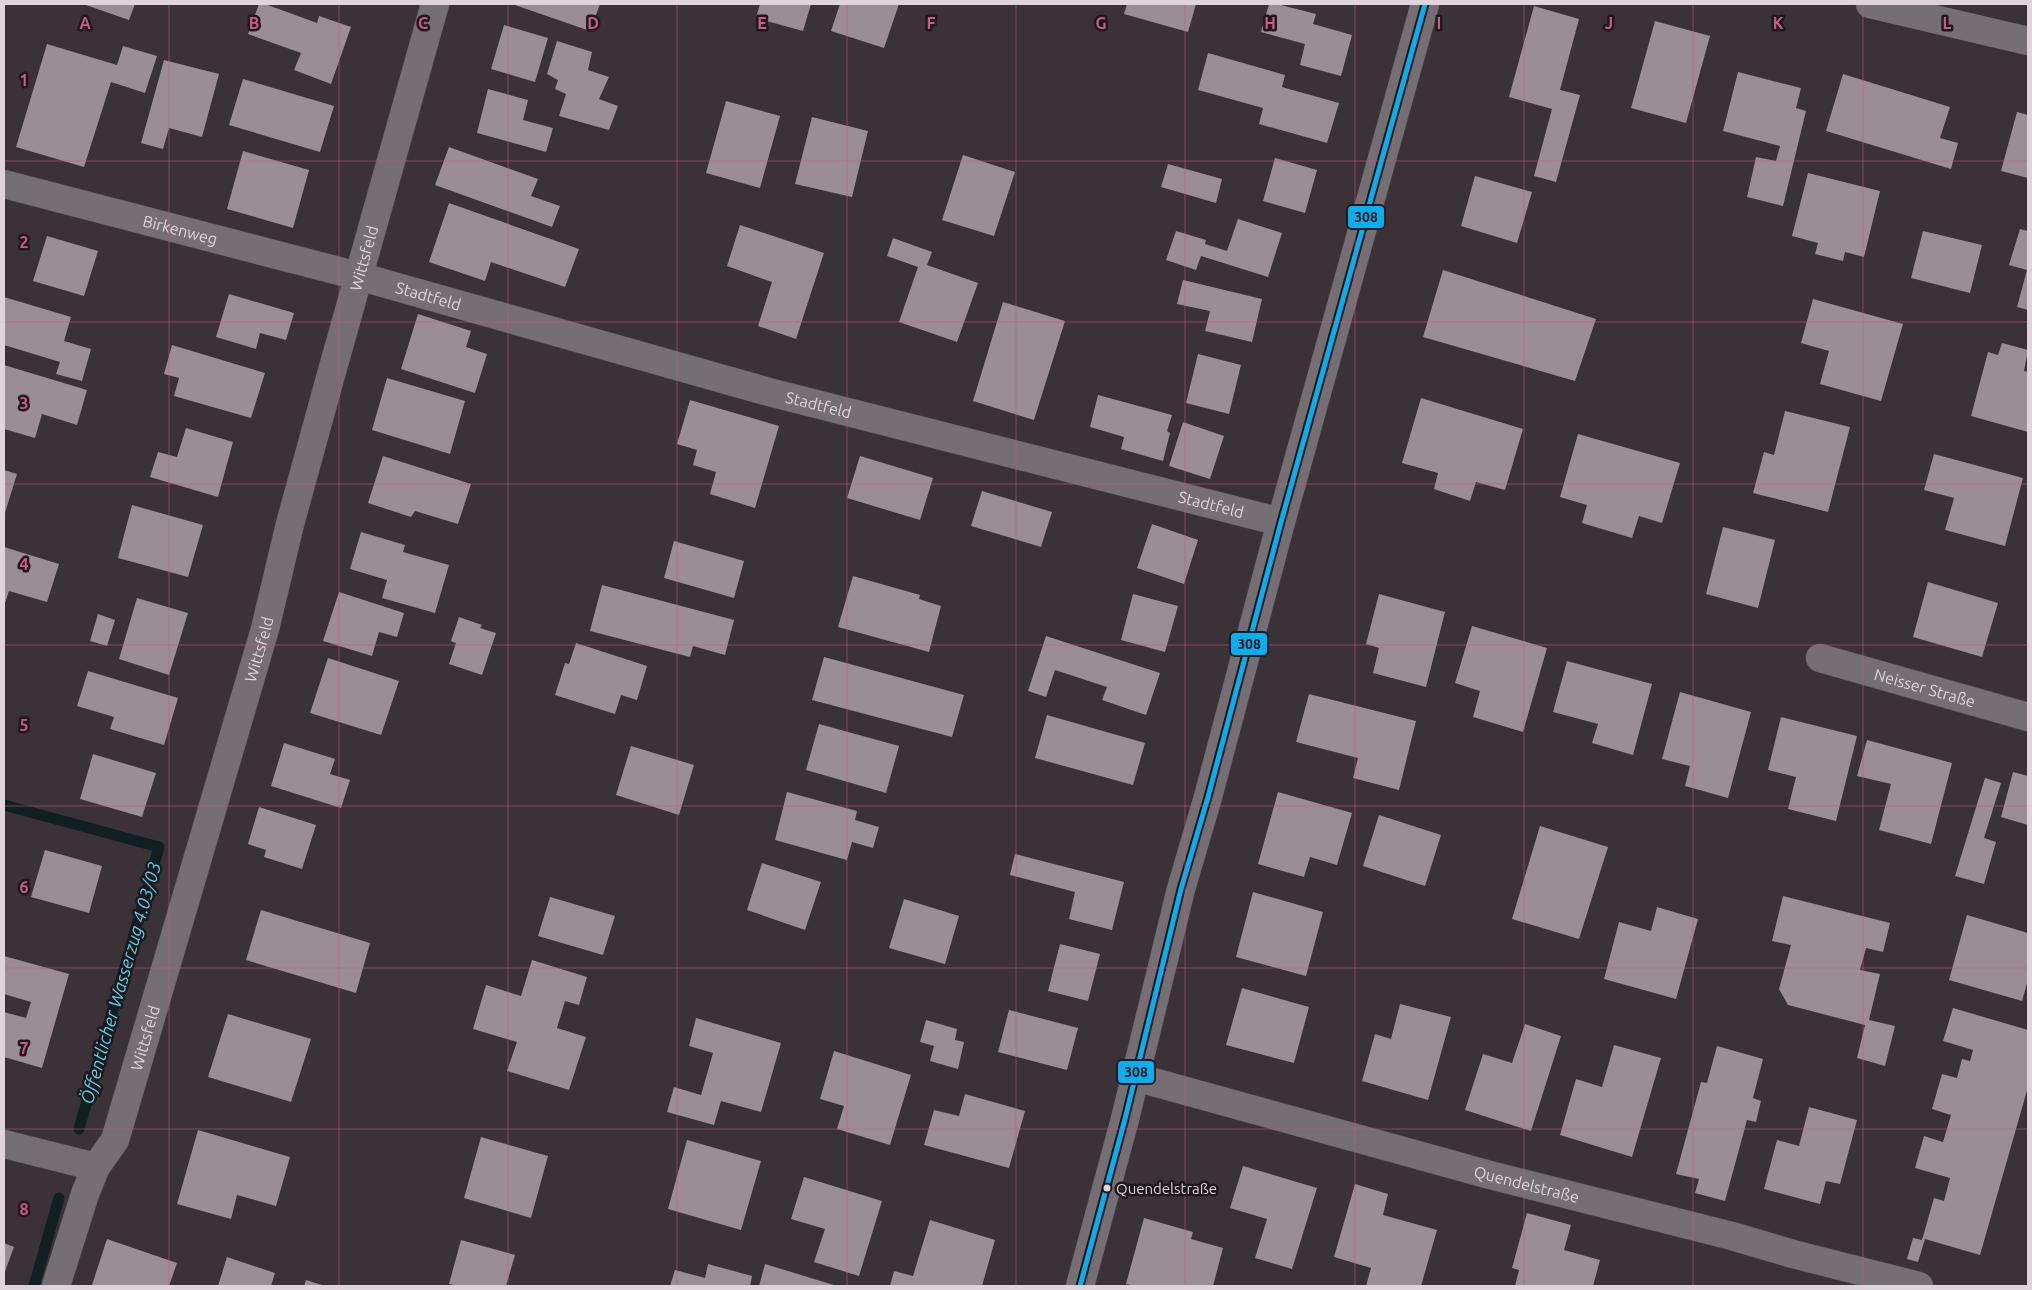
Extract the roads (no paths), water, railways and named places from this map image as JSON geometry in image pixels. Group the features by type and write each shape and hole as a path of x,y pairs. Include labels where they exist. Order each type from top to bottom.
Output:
{"street":[{"name":"Wittsfeld","path":"56,1286 85,1194 96,1167 115,1140 195,872 265,629 290,524 435,4"},
{"path":"1080,1286 1135,1077 1181,889 1281,522 1426,4"},
{"path":"1870,4 2028,41"},
{"name":"Birkenweg","path":"4,184 358,276"},
{"name":"Stadtfeld","path":"358,276 769,392 1281,522"},
{"name":"Neisser Straße","path":"1820,658 2028,717"},
{"name":"Quendelstraße","path":"1135,1077 1471,1170 1732,1236 1793,1254 1919,1286"},
{"path":"4,1144 96,1167"}],"waterway":[{"name":"Öffentlicher Wasserzug 4.03/03","path":"4,805 159,847 79,1129"},
{"name":"Öffentlicher Wasserzug 4.03/03","path":"34,1286 59,1198"}],"place":[{"name":"Quendelstraße","path":"1107,1188"}]}
